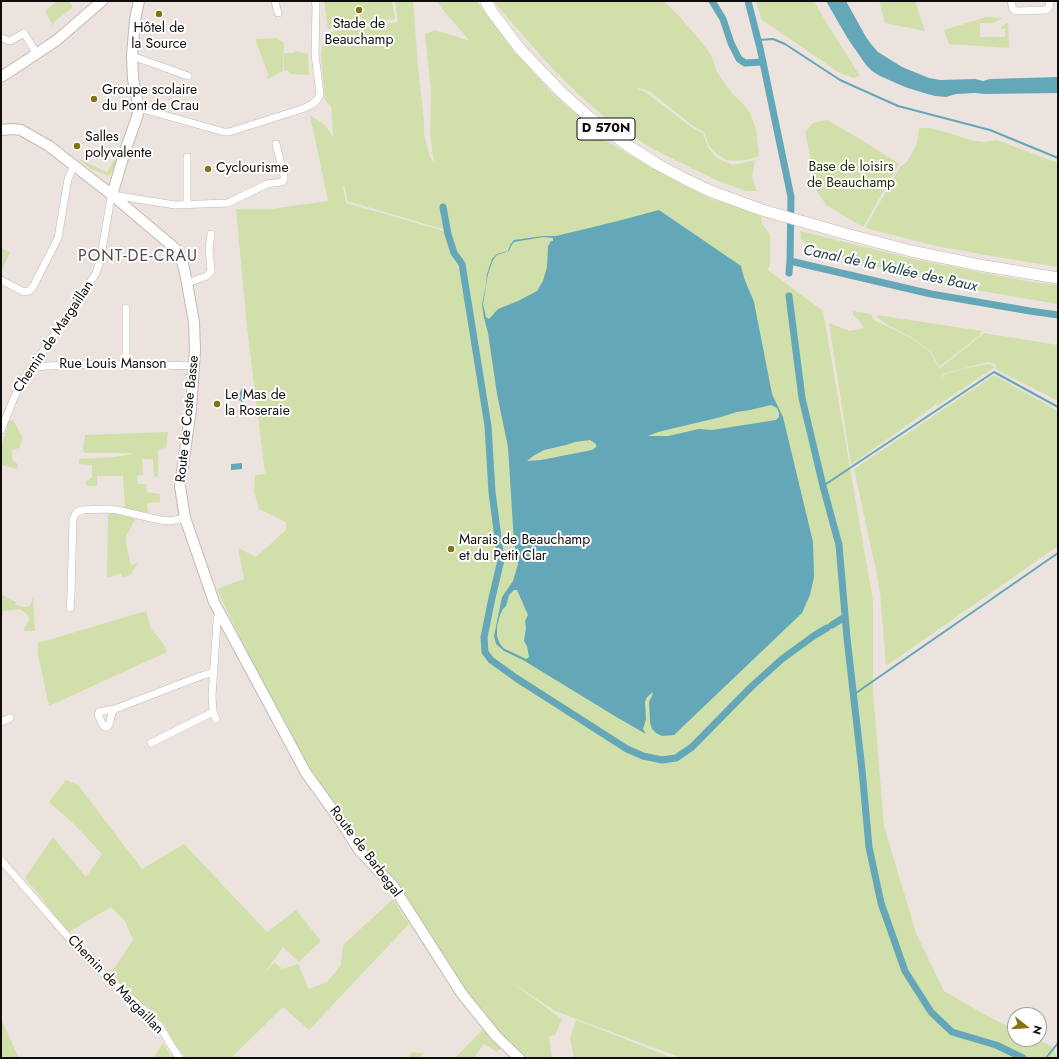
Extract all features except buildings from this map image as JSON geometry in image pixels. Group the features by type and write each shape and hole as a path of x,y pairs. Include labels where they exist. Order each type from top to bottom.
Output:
{"main road":[{"name":"D 570N","path":"486,1 509,35 561,92 605,129 657,164 683,178 710,191 762,210 911,251 979,265 1058,278"}],"street":[{"path":"1,77 57,40 102,1"},
{"path":"139,1 135,20 132,56 133,79 139,109 112,195 175,205 228,203 267,184 281,182 284,180 276,144"},
{"path":"275,1 278,14"},
{"path":"139,109 229,132 311,105 317,100 320,94 315,54 316,1"},
{"path":"1011,1 1013,9 1016,11 1046,10 1049,7 1050,1"},
{"path":"1,38 10,41 24,33 37,54"},
{"path":"132,56 188,76"},
{"name":"Route de Coste Basse","path":"1,130 21,130 49,146 112,195 177,250 183,264 188,283 194,322 195,350 191,415 180,486 185,518 210,593 231,633"},
{"path":"187,157 187,205"},
{"path":"1,280 24,292 29,291 33,287 58,238 68,180 74,165"},
{"path":"95,182 107,184 117,180"},
{"name":"Chemin de Margaillan","path":"1,430 3,417 18,386 95,275 100,262 112,195"},
{"path":"188,283 207,276 211,271 211,234"},
{"path":"126,308 126,364"},
{"name":"Rue Louis Manson","path":"32,367 65,364 194,366"},
{"path":"70,608 73,519 76,513 82,510 106,509 117,510 165,521 185,518"},
{"path":"216,719 213,712 212,696 217,622 220,614"},
{"name":"Route de Barbegal","path":"231,633 306,773 342,823 359,850 393,886 462,994 496,1036 519,1058"},
{"path":"115,709 213,672"},
{"path":"151,743 213,712"},
{"path":"1,722 10,718"},
{"name":"Chemin de Margaillan","path":"1,860 90,962 141,1007 160,1027 179,1058"}],"green space":[{"path":"57,1 69,1 72,8 54,22 53,26 45,11"},
{"name":"Stade de Beauchamp","path":"324,1 392,1 395,19 328,29"},
{"path":"395,1 413,1 424,134 430,157 434,162 430,135 431,92 425,34 435,30 470,41 437,1 477,1 514,51 540,80 552,93 606,141 665,175 711,199 742,208 761,216 762,224 770,234 770,264 768,270 823,311 873,601 873,692 884,826 916,933 944,991 991,1018 1007,1025 1007,1047 1047,1047 1047,1044 1051,1046 1058,1058 682,1058 555,1011 511,982 562,1019 555,1035 549,1037 552,1058 524,1058 508,1045 479,1009 384,870 345,823 309,769 240,638 217,589 244,579 238,548 256,557 286,530 286,522 259,509 254,492 255,475 265,474 247,327 236,209 271,209 328,201 310,115 326,126 333,137 331,106 325,100 321,56 324,33 398,22","holes":["343,186 345,187 347,201 443,229 444,231 346,203"]},
{"path":"494,1 664,1 700,40 711,55 717,72 731,92 750,113 756,129 759,156 747,160 726,160 709,146 704,132 693,126 649,91 635,87 647,93 691,127 703,133 708,147 715,156 723,161 733,165 755,160 752,178 757,191 746,191 716,180 655,150 627,133 601,114 578,94 560,76 560,73 559,76"},
{"path":"756,1 814,1 860,76 853,78 838,72 761,19"},
{"path":"879,1 915,1 925,31 885,23"},
{"path":"986,17 1004,18 992,23 980,23 980,37 1005,36 1005,29 1000,28 1008,22 1009,48 949,44 944,30"},
{"path":"276,38 284,43 283,71 267,79 268,74 255,39"},
{"path":"295,51 308,54 309,75 290,74 287,70 284,71 284,53 295,53"},
{"name":"Base de loisirs de Beauchamp","path":"827,120 899,164 863,227 826,205 817,191 805,132 813,123"},
{"path":"919,128 929,128 970,140 983,142 997,140 1058,163 1058,267 936,246 865,228 900,167 907,162 913,151 917,143"},
{"path":"118,153 118,158 109,176 91,169 77,158 107,172"},
{"path":"800,231 913,259 1026,281 1058,285 1058,304 975,290 887,270 816,250 809,247 801,239"},
{"path":"1,248 10,252 1,272"},
{"path":"853,311 871,314 874,320 911,338 930,352 939,369 984,333 1058,345 1058,401 997,370 995,364 988,362 942,374 942,380 943,375 963,369 988,364 995,367 935,407 940,398 934,406 851,465 829,323 850,331 864,328 860,321 853,315"},
{"path":"877,315 982,331 980,335 939,367 931,352 911,337 886,324 879,319"},
{"path":"994,375 1058,411 1058,546 886,666 880,593 854,469"},
{"path":"13,420 23,438 19,448 12,450 13,461 18,464 17,469 1,465 1,447 9,421"},
{"path":"168,432 166,448 158,449 158,476 154,477 153,459 142,459 143,475 137,476 138,484 146,484 147,492 160,494 160,502 147,503 148,513 125,508 123,476 97,476 97,486 87,486 85,483 92,477 92,465 79,464 79,459 114,457 133,453 85,453 83,450 85,435"},
{"path":"112,512 135,519 126,537 126,544 131,565 138,563 128,576 122,577 121,573 107,578 108,515"},
{"path":"1,594 16,602 15,605 24,607 30,606 33,597 35,631 23,631 29,620 28,615 20,609 3,611 1,630"},
{"path":"146,611 151,629 163,643 167,652 49,706 38,655 38,643"},
{"path":"66,780 78,785 142,869 184,844 267,932 296,910 321,941 299,962 283,947 263,975 274,962 282,969 298,964 309,989 327,982 341,965 343,945 393,899 409,924 309,1030 283,1007 231,1058 186,1058 174,1043 164,1024 149,1008 109,976 133,940 125,921 111,907 67,933 25,878 53,837 86,877 102,854 75,825 49,802"},
{"path":"1,1019 19,1058 1,1058"},
{"path":"576,1020 673,1058 574,1058 570,1038"},
{"path":"483,1029 501,1048 497,1052 484,1044 475,1058 455,1058"},
{"path":"163,1043 172,1058 154,1058"},
{"path":"412,1052 424,1053 419,1058 410,1058 409,1057"}],"water":[{"path":"826,1 846,1 866,37 878,52 902,67 929,78 940,80 975,79 983,81 990,79 1058,77 1058,93 975,93 956,94 946,97 935,96 905,87 880,76 866,65 848,39"},
{"path":"659,210 741,266 744,278 754,302 772,394 783,417 813,542 814,577 810,595 802,613 674,735 662,736 652,729 650,722 649,702 653,692 647,697 645,702 646,719 643,729 646,734 523,660 504,651 496,644 494,636 502,597 513,581 518,564 514,543 508,447 497,394 482,304 487,274 492,259 497,254 508,251 514,240 543,236 556,236","holes":["543,237 553,238 553,241 551,241 548,246 547,267 543,281 537,291 498,309 489,319 486,317 483,304 488,274 493,260 497,255 509,251 514,242","771,405 777,408 779,417 776,420 712,430 699,429 668,436 648,436 658,432","590,440 596,444 596,447 592,450 541,460 527,461 544,450 575,442","514,590 517,590 528,615 525,621 526,628 524,641 527,646 529,657 526,659 503,648 497,636 497,626 500,615 506,606 509,595"]},
{"path":"242,388 248,390 242,402 237,399"},
{"path":"242,463 242,469 231,470 231,464"}],"waterway":[{"path":"712,1 723,19 731,43 739,59 745,63 763,62"},
{"name":"Canal de la Vallée des Baux","path":"748,1 760,48 791,197 790,261 931,294 1058,315"},
{"path":"758,40 773,39 785,44 840,80 898,106 990,130 1058,158"},
{"path":"443,207 448,234 454,253 462,264 488,426 492,492 501,560 484,637 485,652 491,660 516,678 627,749 643,756 662,760 676,758 692,747 751,687 782,659 827,628"},
{"path":"789,273 790,261"},
{"path":"789,296 802,398 839,545 847,638 869,847 881,903 905,971 931,1012 952,1032 996,1045 1023,1058"},
{"path":"823,486 994,372 1058,407"},
{"path":"853,695 1058,553"},
{"path":"832,625 845,617"},
{"path":"1046,1058 1058,1043"}],"place":[{"name":"Stade de Beauchamp","path":"359,10"},
{"name":"Hôtel de la Source","path":"159,14"},
{"name":"Groupe scolaire du Pont de Crau","path":"94,99"},
{"name":"Salles polyvalente","path":"77,146"},
{"name":"Cyclourisme","path":"208,169"},
{"name":"Le Mas de la Roseraie","path":"217,404"},
{"name":"Marais de Beauchamp et du Petit Clar","path":"451,549"}],"district":[{"name":"PONT-DE-CRAU","path":"138,257"}]}
